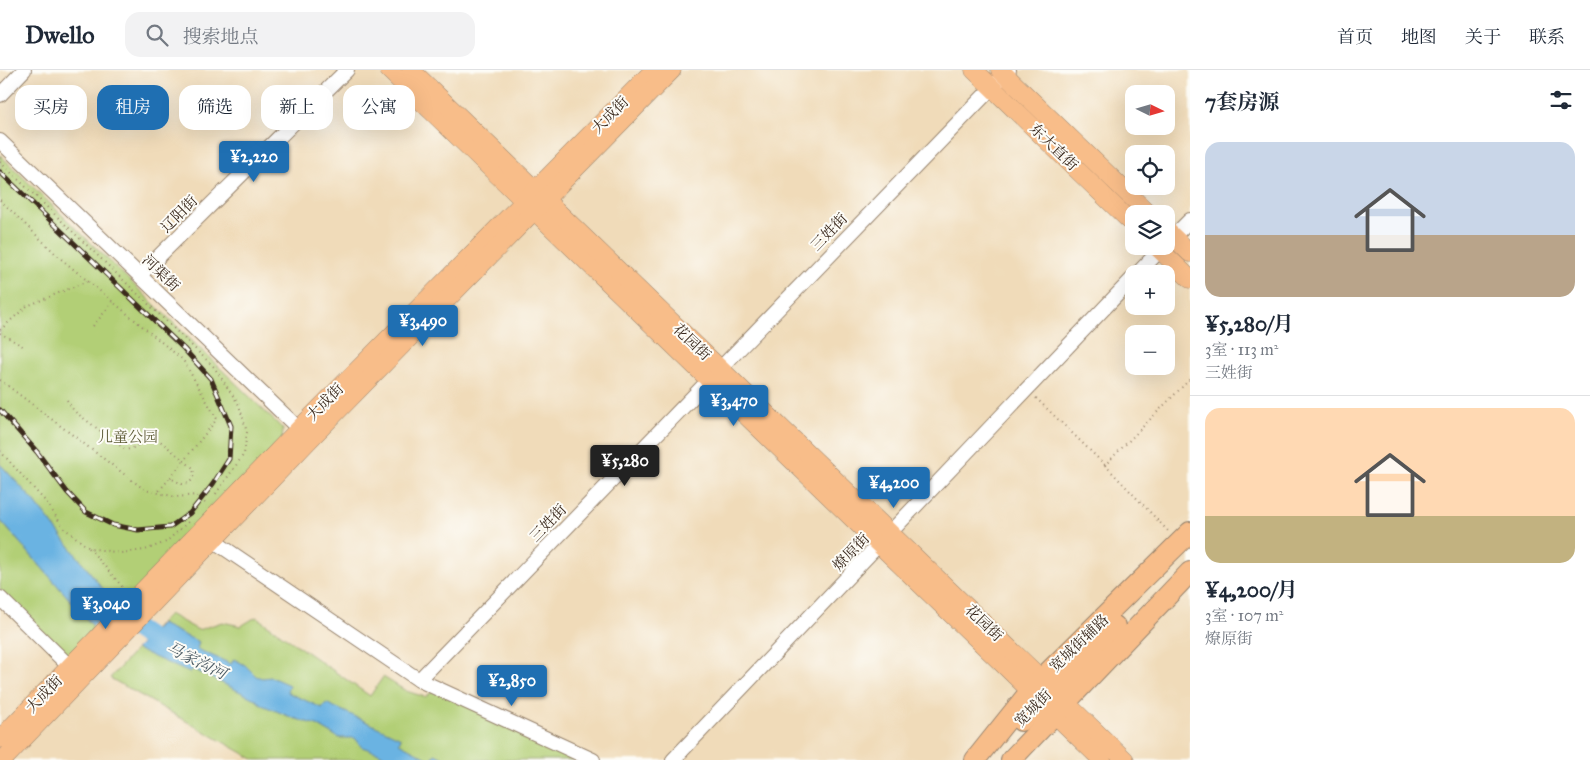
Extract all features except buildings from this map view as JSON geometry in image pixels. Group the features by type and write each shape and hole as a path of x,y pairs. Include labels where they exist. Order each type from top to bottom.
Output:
{"highway":[{"name":"宽城街","path":"1011,760 1053,701 1186,542"},
{"name":"宽城街","path":"982,760 1053,701 1190,572"},
{"path":"975,760 1053,701 1190,592"},
{"path":"1020,760 1053,701"}],"main road":[{"name":"花园街","path":"389,70 535,201 1053,701 1125,760"},
{"name":"花园街","path":"411,70 535,201"},
{"name":"大成街","path":"202,530 535,201 654,70"},
{"name":"大成街","path":"3,760 139,598 299,429 672,70"},
{"name":"东大直街","path":"974,70 1125,216"},
{"name":"东大直街","path":"1005,71 1140,205"},
{"path":"1175,247 1190,253"},
{"path":"1173,255 1190,279"},
{"name":"大成街","path":"0,739 76,672"},
{"name":"花园街","path":"1053,701 1102,760"}],"street":[{"path":"0,95 24,70"},
{"name":"辽阳街","path":"140,275 347,70"},
{"name":"三姓街","path":"419,680 992,88 1005,71"},
{"name":"河渠街","path":"0,141 299,429"},
{"path":"1175,233 1190,220"},
{"path":"1145,265 1153,255"},
{"name":"燎原街","path":"673,760 1125,287"},
{"path":"202,530 419,680 593,760"},
{"path":"0,598 76,672"}],"path":[{"path":"0,162 214,367 239,405 247,432 244,454 212,498"},
{"path":"0,200 60,258 183,360 207,399 217,419 157,493"},
{"path":"26,348 0,331 27,306 88,281"},
{"path":"93,326 113,302"},
{"path":"1105,465 1190,379"},
{"path":"0,380 145,490 176,497 196,495 209,507"},
{"path":"1027,390 1186,542"},
{"path":"67,400 74,411 126,450 136,447 148,431 193,468 194,475 190,483 182,484 170,478"},
{"path":"0,451 46,502 64,528 89,548 139,598"},
{"path":"89,548 121,553 145,550 202,530"}],"green space":[{"name":"儿童公园","path":"0,155 283,429 282,442 121,607 114,603 34,501 0,464"},
{"path":"0,520 93,626 90,634 66,659 0,589"},
{"path":"169,614 198,630 222,622 241,626 256,617 370,696 383,677 406,691 425,697 443,684 587,760 255,760 110,678"}],"water":[{"path":"0,464 34,501 114,603 93,626 0,520"},
{"path":"161,624 199,642 197,649 231,664 234,659 245,665 256,676 262,678 271,677 289,685 287,692 322,708 326,703 401,738 399,743 431,760 390,760 379,753 362,747 355,738 339,738 317,725 293,718 262,705 255,699 193,669 190,673 136,649"},
{"path":"435,754 447,760 431,760"}],"waterway":[{"name":"马家沟河","path":"86,595 148,637 171,648"}],"railway":[{"path":"0,172 184,349 211,379 231,426 229,459 213,484 190,513 170,527 138,530 113,525 86,512 67,492 37,452 0,410"}]}
